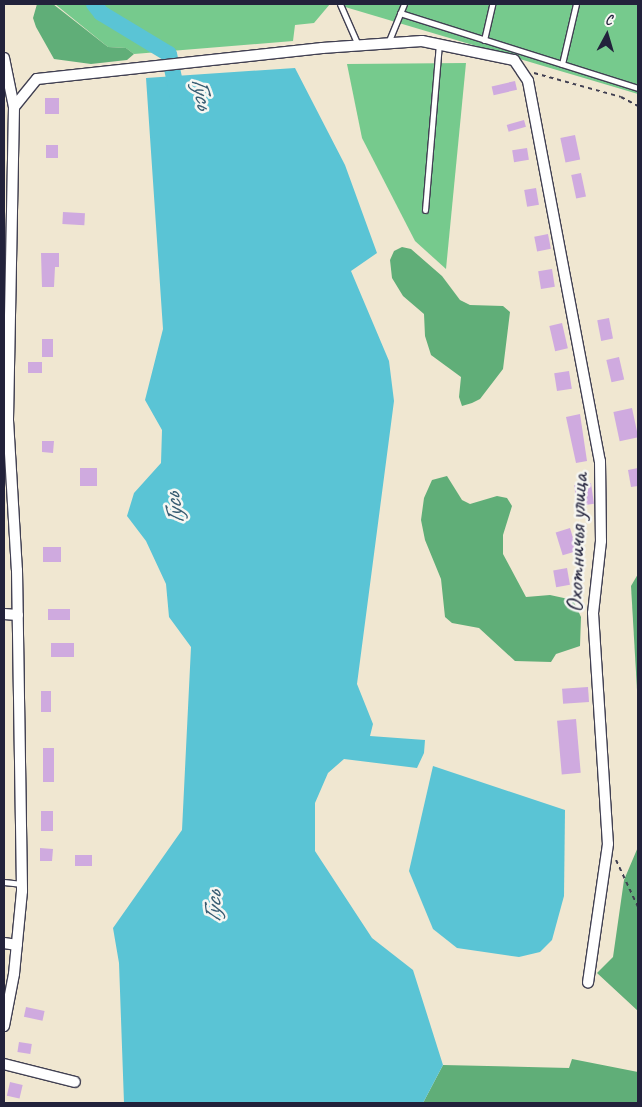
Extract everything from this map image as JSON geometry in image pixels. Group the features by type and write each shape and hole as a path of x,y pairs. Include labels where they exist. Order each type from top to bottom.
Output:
{"street":[{"path":"14,107 37,79 358,45 422,41 514,60 520,69"},
{"path":"4,58 14,107 7,247 6,434 18,615 22,884 17,946 4,1026"},
{"name":"Охотничья улица","path":"520,69 528,81 600,461 601,541 593,613 608,844 588,983"},
{"path":"4,614 18,615"},
{"path":"4,943 17,946"},
{"path":"4,1064 75,1082"}],"lane":[{"path":"340,4 358,45"},
{"path":"388,43 404,4"},
{"path":"484,40 492,4"},
{"path":"562,64 576,4"},
{"path":"400,13 638,88"},
{"path":"425,210 439,44"},
{"path":"4,882 22,884"}],"path":[{"path":"520,69 621,97 638,106"},
{"path":"615,858 638,907"}],"green space":[{"path":"37,4 53,4 108,47 126,48 134,54 127,60 91,64 54,59 33,18"},
{"path":"55,4 330,4 314,23 295,25 293,41 134,54 126,48 108,47"},
{"path":"335,4 638,4 638,94"},
{"path":"466,63 446,269 415,241 362,138 347,64"},
{"path":"402,247 411,249 442,276 460,300 470,305 503,306 510,312 503,369 480,399 472,403 462,406 459,397 461,377 431,355 425,336 424,314 403,296 392,278 390,260 394,251"},
{"path":"447,476 462,500 470,504 497,496 507,498 512,506 503,535 503,554 526,597 550,595 573,600 581,617 580,646 556,654 551,662 515,661 479,628 452,623 445,617 441,579 425,540 421,520 424,498 432,480"},
{"path":"638,574 638,707 631,586"},
{"path":"638,847 638,1011 597,973 613,957 624,880"},
{"path":"572,1059 638,1072 638,1103 423,1103 443,1065 569,1068"}],"water":[{"path":"295,68 345,165 377,253 351,271 389,361 394,401 357,684 373,724 370,736 425,740 424,753 417,768 344,759 328,773 315,803 315,851 372,938 413,970 443,1065 423,1103 124,1103 119,963 113,928 182,830 191,647 169,617 166,584 146,541 127,516 134,493 161,463 162,430 145,400 163,329 146,78"},
{"path":"433,766 565,810 564,896 552,940 540,952 519,957 457,948 433,929 409,871"}],"building":[{"path":"515,81 517,90 494,95 492,86"},
{"path":"45,98 59,98 59,114 45,114"},
{"path":"524,120 526,127 509,132 507,125"},
{"path":"575,135 580,159 566,163 560,138"},
{"path":"46,145 58,145 58,158 46,158"},
{"path":"527,148 529,160 514,162 512,150"},
{"path":"581,173 586,196 576,199 571,175"},
{"path":"536,188 539,205 527,207 524,190"},
{"path":"63,212 85,213 84,225 62,224"},
{"path":"548,234 551,249 537,251 534,237"},
{"path":"41,253 59,253 59,267 55,267 54,287 42,287"},
{"path":"552,269 555,287 541,289 538,271"},
{"path":"609,318 613,339 601,341 597,320"},
{"path":"562,323 568,348 555,351 549,326"},
{"path":"42,339 53,339 53,357 42,357"},
{"path":"619,357 624,379 612,382 606,360"},
{"path":"28,362 42,362 42,373 28,373"},
{"path":"569,371 572,389 557,391 554,373"},
{"path":"632,408 638,437 620,441 613,412"},
{"path":"580,414 587,461 576,463 566,417"},
{"path":"42,441 54,441 53,453 42,452"},
{"path":"80,468 97,468 97,486 80,486"},
{"path":"638,468 638,486 631,487 628,470"},
{"path":"591,483 594,504 577,506 574,485"},
{"path":"570,528 577,551 563,555 556,532"},
{"path":"43,547 61,547 61,562 43,562"},
{"path":"567,568 570,585 556,587 553,570"},
{"path":"48,609 70,609 70,620 48,620"},
{"path":"51,643 74,643 74,657 51,657"},
{"path":"588,687 589,702 563,704 562,689"},
{"path":"41,691 51,691 51,712 41,712"},
{"path":"576,719 581,773 562,774 557,721"},
{"path":"43,748 54,748 54,782 43,782"},
{"path":"41,811 53,811 53,831 41,831"},
{"path":"40,848 53,849 52,861 40,861"},
{"path":"75,855 92,855 92,866 75,866"},
{"path":"26,1007 45,1011 43,1021 24,1017"},
{"path":"19,1042 32,1044 30,1054 17,1052"},
{"path":"10,1082 23,1085 20,1099 7,1096"}],"waterway":[{"name":"Гусь","path":"94,4 101,13 169,54 178,97"}]}
